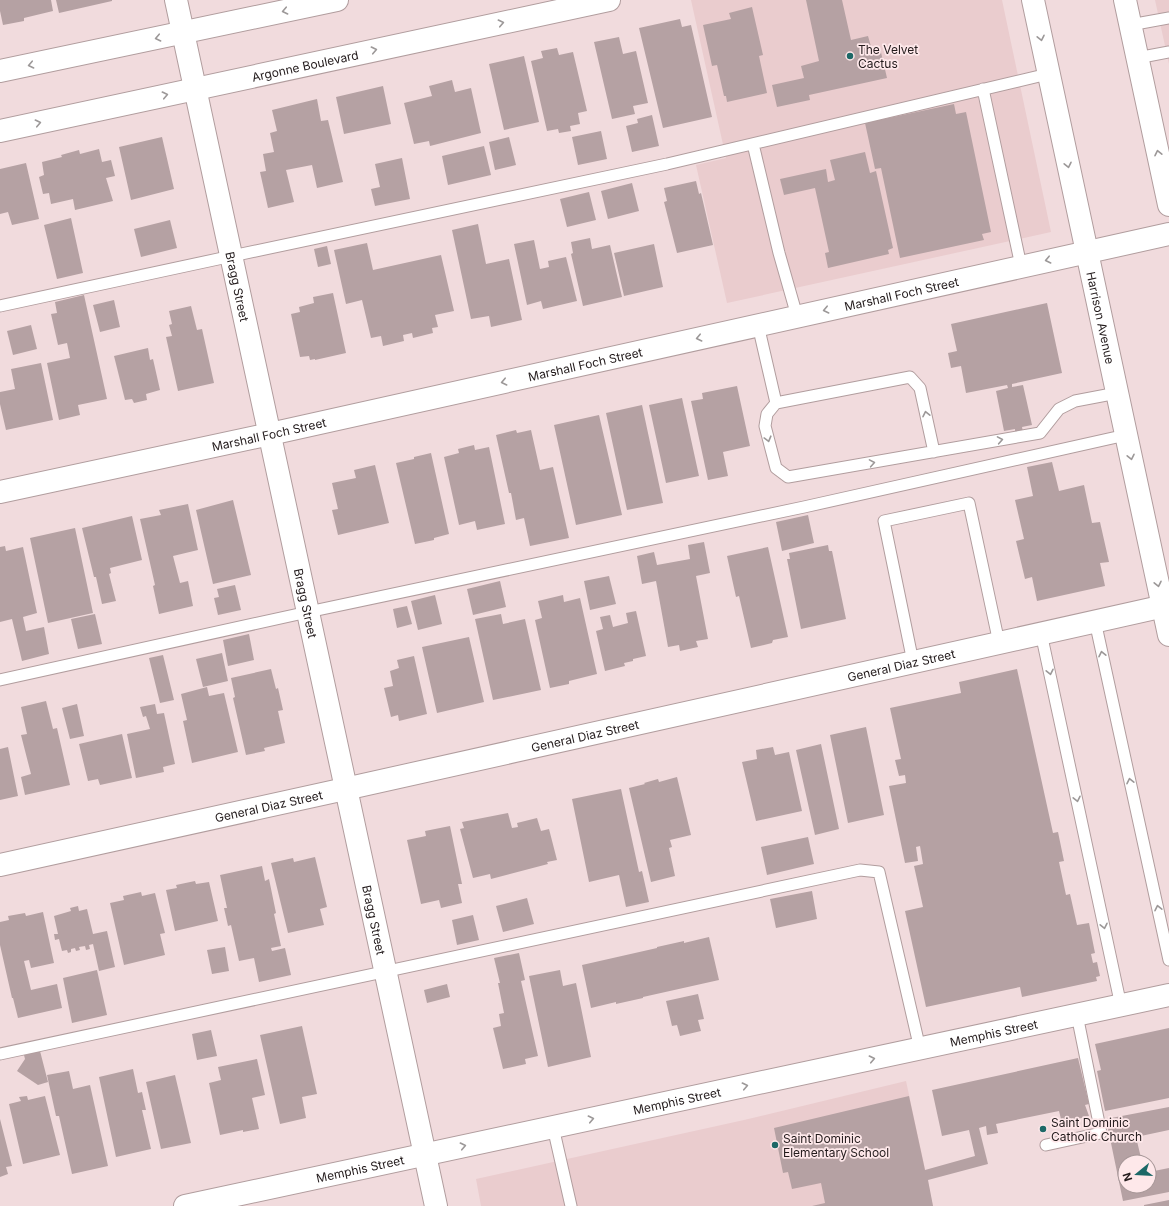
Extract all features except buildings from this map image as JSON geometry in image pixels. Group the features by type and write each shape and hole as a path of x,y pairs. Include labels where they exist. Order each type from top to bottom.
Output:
{"street":[{"name":"Bragg Street","path":"176,0 436,1206"},
{"path":"0,71 337,0"},
{"name":"Argonne Boulevard","path":"0,131 609,0"},
{"name":"Harrison Avenue","path":"1033,0 1126,435 1166,606 1169,635"},
{"path":"1124,0 1169,205"},
{"name":"Marshall Foch Street","path":"0,492 270,434 1169,234"},
{"name":"General Diaz Street","path":"0,864 345,789 1166,606"},
{"name":"Memphis Street","path":"185,1206 1169,996"}],"lane":[{"path":"1130,25 1169,18"},
{"path":"1137,58 1169,52"},
{"path":"0,306 667,164 1048,74"},
{"path":"983,90 1021,266"},
{"path":"753,144 779,253 797,316"},
{"path":"758,325 776,404"},
{"path":"934,452 920,388 910,377 776,404 768,414 765,426 776,468 788,477 934,452 1040,433 1059,409 1064,406 1075,401 1117,393"},
{"path":"0,680 308,612 804,507 1126,435"},
{"path":"913,662 884,521 938,509 969,503 999,643"},
{"path":"1095,621 1169,960"},
{"path":"1041,634 1121,1006"},
{"path":"0,1054 860,870 879,872 920,1049"},
{"path":"1046,1145 1101,1133 1077,1015"},
{"path":"553,1127 571,1206"}],"shaded area":[{"path":"691,0 1002,0 1051,232 727,303 696,165 726,158"},
{"path":"1155,0 1169,0 1169,64"},
{"name":"Saint Dominic Elementary School","path":"906,1081 933,1206 481,1206 476,1179 744,1120"}],"place":[{"name":"The Velvet Cactus","path":"850,56"},
{"name":"Saint Dominic Catholic Church","path":"1043,1129"},
{"name":"Saint Dominic Elementary School","path":"775,1145"}]}
